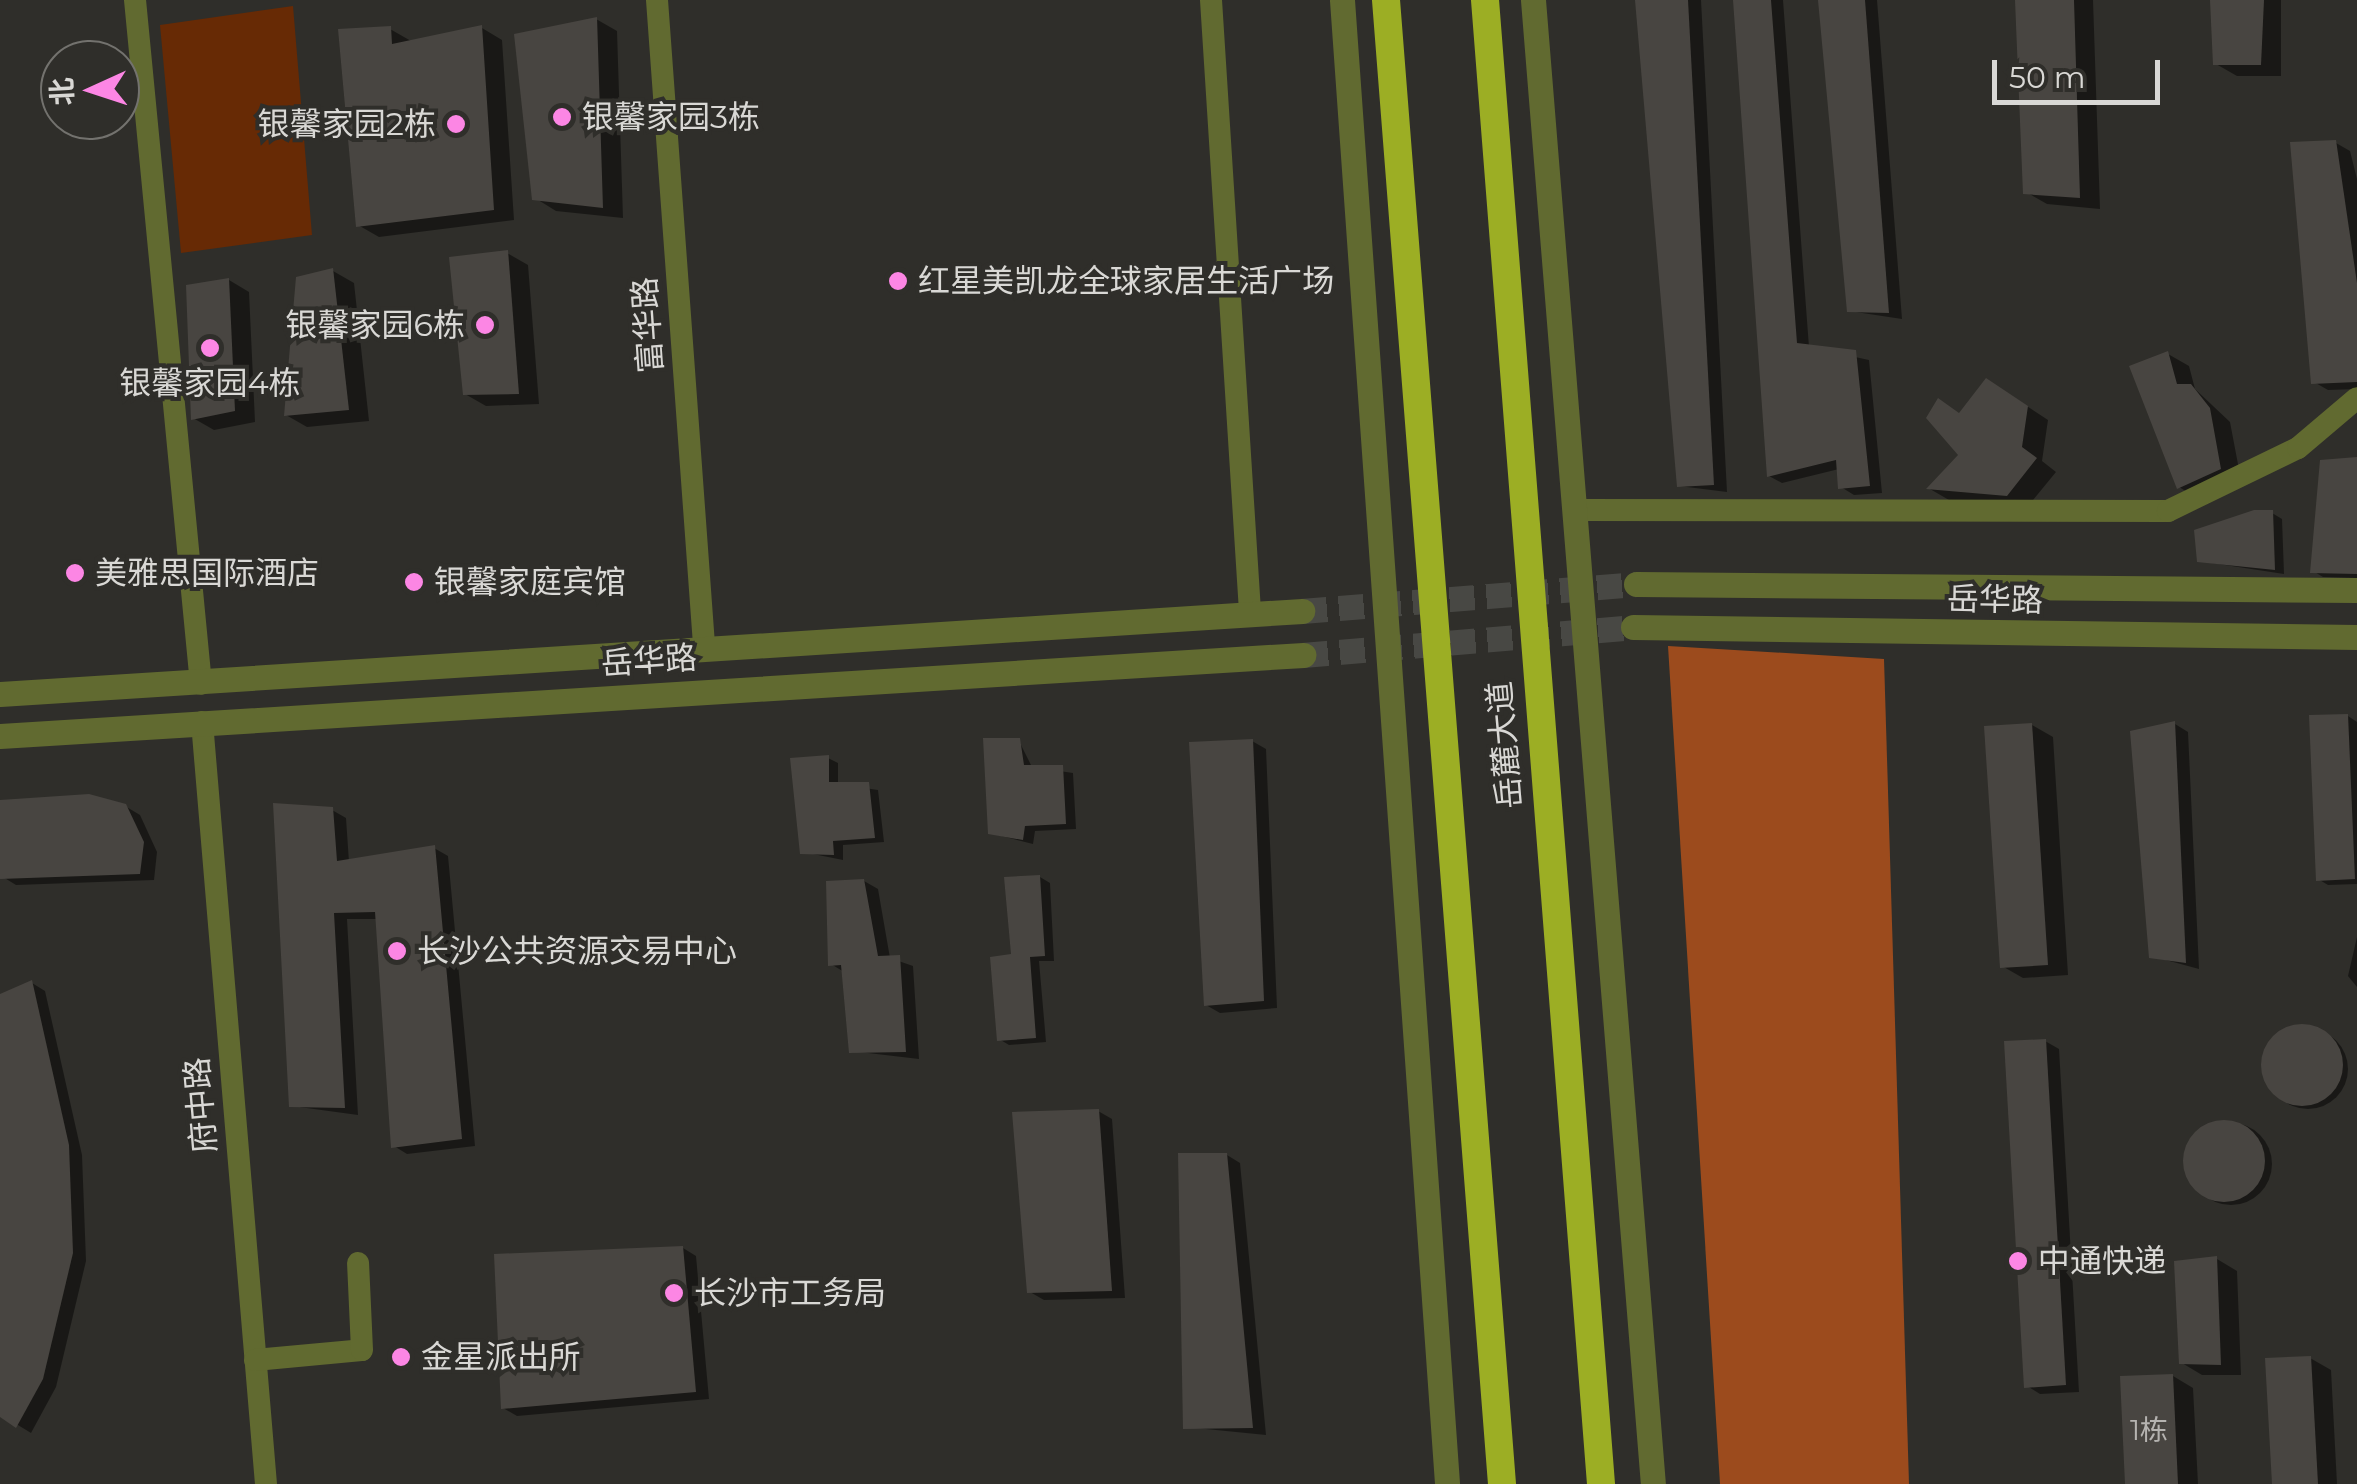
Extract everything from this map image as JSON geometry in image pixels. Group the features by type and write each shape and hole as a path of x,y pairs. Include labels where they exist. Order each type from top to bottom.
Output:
{"highway":[{"name":"岳麓大道","path":"1386,0 1502,1484"},
{"name":"岳麓大道","path":"1485,0 1601,1484"}],"street":[{"path":"135,0 201,684"},
{"name":"富华路","path":"657,0 704,645"},
{"path":"1212,0 1250,612"},
{"path":"1342,0 1448,1484"},
{"path":"1533,0 1654,1484"},
{"path":"1576,510 2168,511 2298,448 2357,398"},
{"name":"岳华路","path":"1636,584 2357,590"},
{"name":"岳华路","path":"0,694 201,684 704,645 1302,611"},
{"name":"岳华路","path":"1633,627 2357,637"},
{"name":"岳华路","path":"0,736 1303,655"},
{"name":"府中路","path":"202,722 266,1484"},
{"path":"255,1360 362,1350 358,1263"}],"shaded area":[{"path":"293,6 312,235 181,253 160,25"},
{"path":"1668,646 1884,659 1909,1484 1720,1484"}],"building":[{"path":"1635,0 1688,0 1714,485 1677,487"},
{"path":"1733,0 1771,0 1797,343 1856,350 1870,486 1838,489 1836,460 1767,477"},
{"path":"1818,0 1865,0 1889,313 1847,312"},
{"path":"2015,0 2074,0 2080,198 2023,194"},
{"path":"2210,0 2264,0 2261,65 2213,65"},
{"name":"银馨家园3栋","path":"597,17 603,208 532,200 514,34"},
{"path":"482,25 494,210 356,227 338,29 391,26 392,44"},
{"path":"2336,140 2357,283 2357,382 2311,384 2290,142"},
{"name":"银馨家园6栋","path":"508,250 519,394 463,395 449,257"},
{"path":"333,268 349,410 284,416 296,277"},
{"name":"银馨家园4栋","path":"229,278 235,411 191,420 186,285"},
{"path":"2168,351 2177,384 2191,384 2210,408 2221,469 2177,489 2129,366"},
{"path":"1986,378 2028,406 2022,447 2037,458 2007,496 1926,489 1958,455 1926,418 1938,398 1959,413"},
{"path":"2357,457 2357,574 2310,573 2320,460"},
{"path":"2254,510 2273,510 2275,570 2197,562 2194,530"},
{"path":"2348,714 2355,879 2316,881 2309,715"},
{"path":"2175,721 2186,963 2149,958 2130,731"},
{"path":"2032,723 2048,965 2000,968 1984,726"},
{"path":"983,738 1020,738 1024,765 1063,765 1066,824 1025,826 1023,840 988,834"},
{"path":"1253,739 1264,1001 1204,1006 1189,742"},
{"path":"829,755 829,782 869,782 875,838 833,841 834,855 800,854 790,758"},
{"path":"89,794 126,804 144,842 140,874 0,879 0,800"},
{"path":"273,803 333,807 337,861 435,845 462,1139 391,1148 375,912 334,913 345,1108 289,1107"},
{"path":"1040,875 1045,956 1030,957 1036,1038 997,1041 990,957 1011,954 1004,877"},
{"path":"864,879 878,956 900,955 906,1052 849,1053 841,965 828,966 826,881"},
{"path":"32,980 69,1145 73,1253 43,1379 16,1428 0,1417 0,994"},
{"path":"2302,1024 2318,1027 2331,1036 2340,1049 2340,1081 2331,1094 2318,1103 2302,1106 2286,1103 2273,1094 2264,1081 2261,1065 2264,1049 2273,1036 2286,1027"},
{"path":"2046,1039 2066,1385 2024,1388 2004,1041"},
{"path":"1099,1109 1112,1291 1027,1293 1012,1112"},
{"path":"2224,1120 2240,1123 2253,1132 2262,1145 2262,1177 2253,1190 2240,1199 2224,1202 2208,1199 2195,1190 2186,1177 2183,1161 2186,1145 2195,1132 2208,1123"},
{"path":"1178,1153 1227,1153 1253,1428 1183,1429"},
{"path":"683,1246 696,1392 501,1409 494,1254"},
{"path":"2217,1256 2221,1365 2179,1364 2174,1261"},
{"path":"2311,1356 2318,1484 2272,1484 2265,1358"},
{"path":"2173,1374 2178,1484 2125,1484 2120,1376"}],"tunnel":[{"path":"1302,611 1636,584"},
{"path":"1303,655 1633,627"}],"place":[{"name":"银馨家园3栋","path":"562,117"},
{"name":"银馨家园2栋","path":"456,124"},
{"name":"红星美凯龙全球家居生活广场","path":"898,281"},
{"name":"银馨家园6栋","path":"485,325"},
{"name":"银馨家园4栋","path":"210,348"},
{"name":"美雅思国际酒店","path":"75,573"},
{"name":"银馨家庭宾馆","path":"414,582"},
{"name":"长沙公共资源交易中心","path":"397,951"},
{"name":"中通快递","path":"2018,1261"},
{"name":"长沙市工务局","path":"674,1293"},
{"name":"金星派出所","path":"401,1357"}]}
